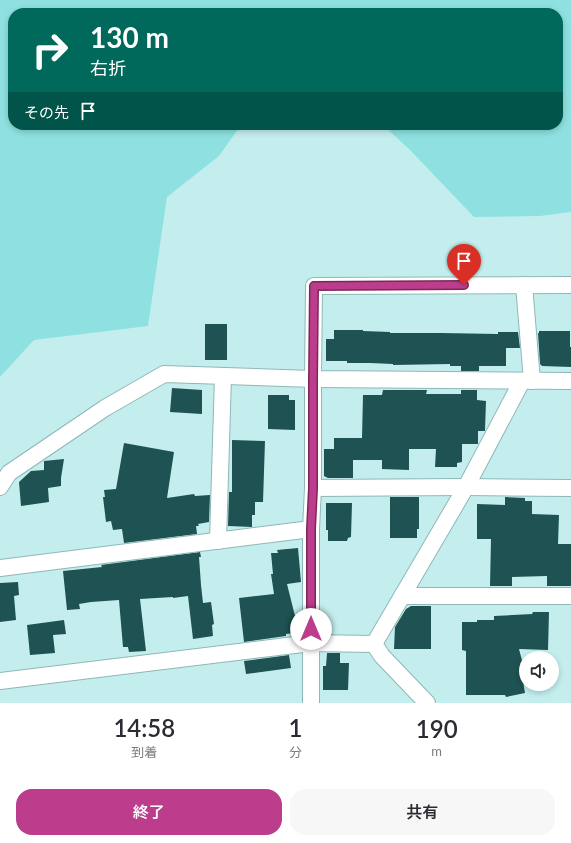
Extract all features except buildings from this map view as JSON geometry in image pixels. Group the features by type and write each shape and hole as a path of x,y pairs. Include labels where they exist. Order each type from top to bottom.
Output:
{"street":[{"path":"374,644 527,381 524,285"},
{"path":"311,703 311,529 313,488 314,286 571,285"},
{"path":"0,487 9,473 105,408 164,374 313,379 571,381"},
{"path":"218,541 223,376"},
{"path":"313,488 571,488"},
{"path":"0,568 311,529"},
{"path":"402,596 571,596"},
{"path":"0,681 311,643 374,644"},
{"path":"374,644 382,656 427,703"}],"shaded area":[{"path":"0,0 571,0 571,212 540,216 474,217 410,150 388,130 563,130 563,8 8,8 8,130 237,130 219,156 167,197 148,326 34,340 0,377"}],"route":[{"path":"311,629 314,286 464,285"}]}
